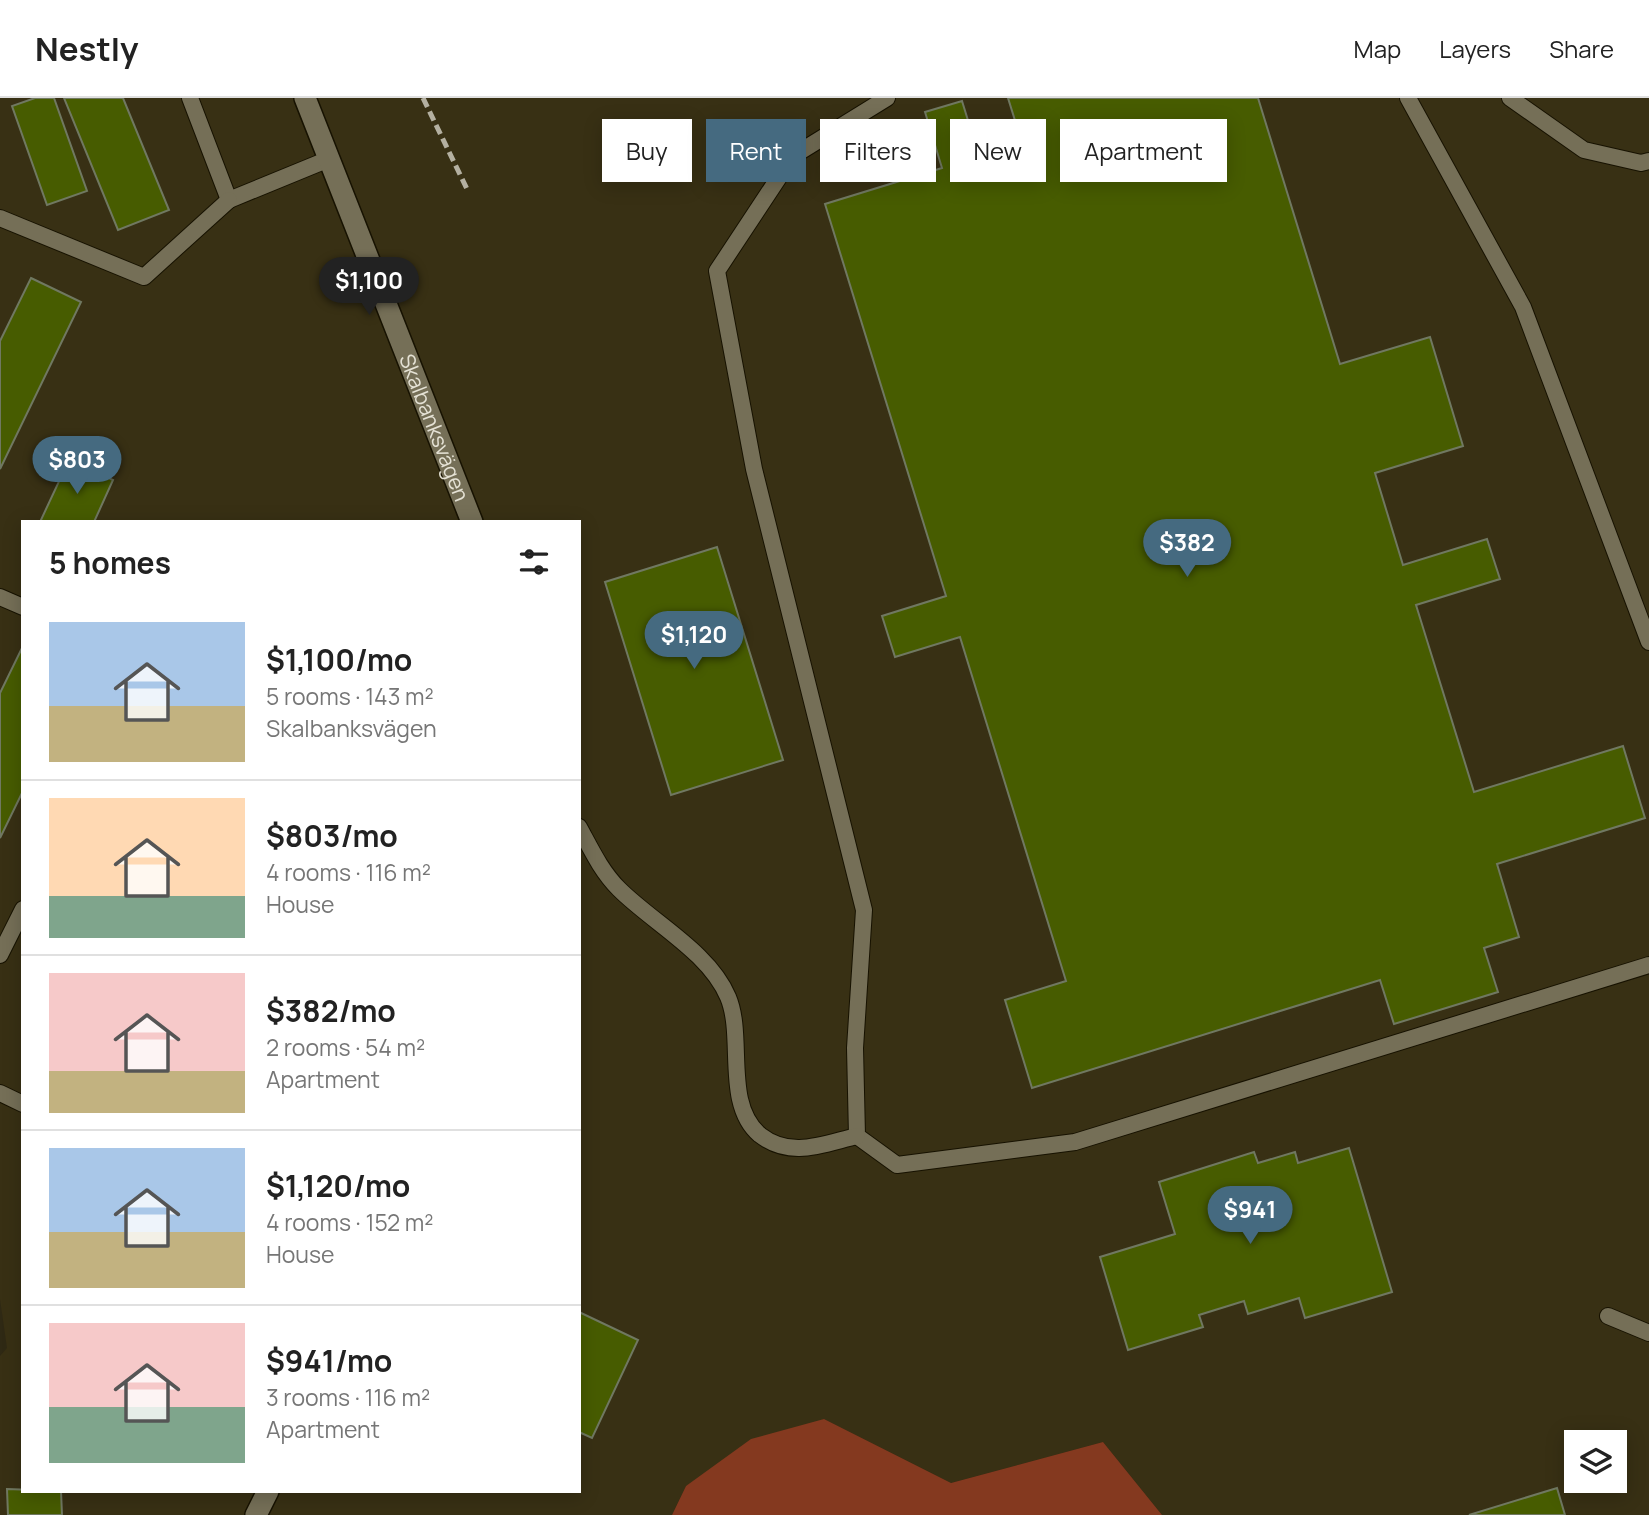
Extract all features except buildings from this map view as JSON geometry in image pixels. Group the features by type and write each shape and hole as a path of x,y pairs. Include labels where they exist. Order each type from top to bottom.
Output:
{"street":[{"name":"Skalbanksvägen","path":"305,98 471,520"},
{"path":"256,1515 267,1493"}],"lane":[{"path":"190,98 229,200"},
{"path":"857,1136 855,1048 864,910 754,469 717,271 793,156 887,98"},
{"path":"1408,98 1522,307 1649,642"},
{"path":"1510,98 1584,150 1641,163 1649,161"},
{"path":"0,218 144,277 229,200 329,159"},
{"path":"0,597 21,606"},
{"path":"581,831 596,860 617,887 704,961 719,980 729,999 734,1020 737,1084 746,1113 758,1133 777,1145 800,1150 857,1136 897,1165 1075,1142 1649,965"},
{"path":"0,955 21,913"},
{"path":"0,1093 21,1103"},
{"path":"1608,1315 1649,1333"}],"shaded area":[{"path":"0,98 1649,98 1649,1515 1162,1515 1103,1442 951,1483 824,1419 686,1486 672,1515 0,1515 0,1356 7,1348 0,1299"},
{"path":"824,1419 951,1483 1103,1442 1162,1515 672,1515 686,1486 751,1439"}],"railway":[{"path":"423,98 467,189"}]}
